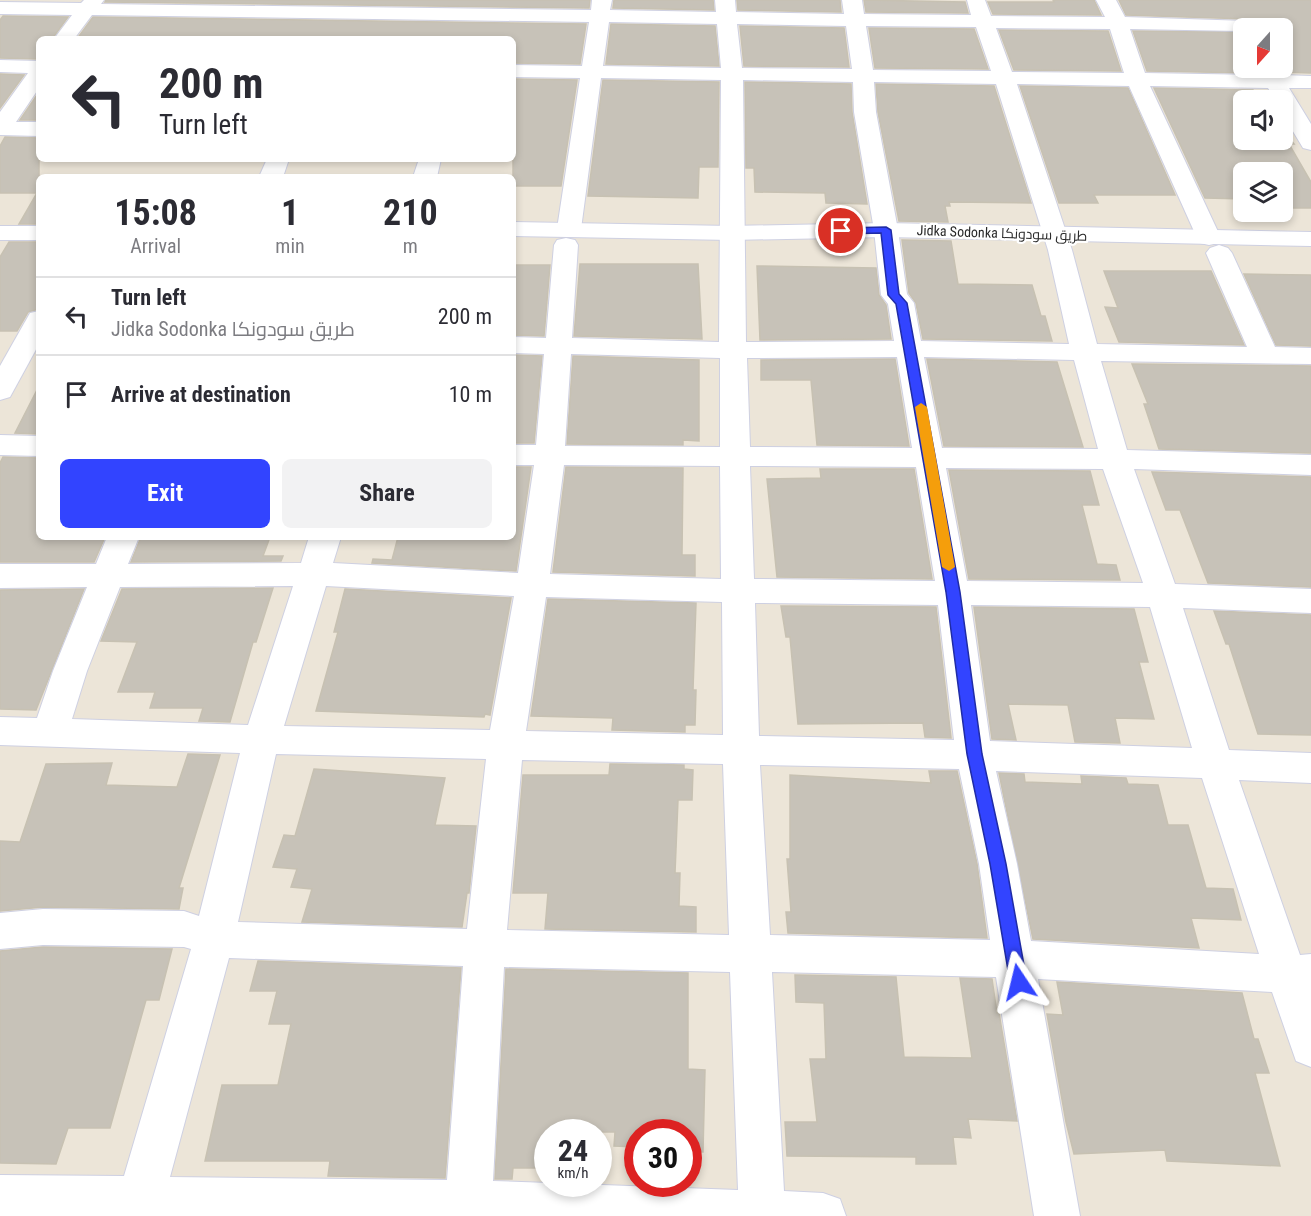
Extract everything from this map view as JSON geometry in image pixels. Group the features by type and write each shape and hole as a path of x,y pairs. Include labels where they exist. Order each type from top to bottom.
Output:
{"street":[{"path":"1106,0 1118,24 1137,80 1265,356"},
{"path":"0,8 91,4 341,15 467,16 601,8 978,10 1118,24 1233,21"},
{"path":"66,36 91,4"},
{"path":"469,1210 485,948 505,747 532,585 550,456 568,237 601,8"},
{"path":"725,9 732,73 732,350 741,751 762,1215"},
{"path":"853,10 863,76 865,112 894,295 902,303 930,459 953,592 974,754 998,864 1058,1216"},
{"path":"978,10 1004,77 1058,243 1115,459 1162,595 1215,763 1299,973 1311,1047"},
{"path":"0,66 36,66"},
{"path":"516,71 1137,80 1233,76"},
{"path":"0,128 36,77"},
{"path":"1273,78 1311,143"},
{"path":"1288,78 1311,82"},
{"path":"0,128 36,129"},
{"path":"0,219 36,220"},
{"name":"Jidka Sodonka طريق سودونكا","path":"516,229 568,237 886,238 1214,246 1311,255"},
{"path":"0,233 36,233"},
{"name":"Jidka Sodonka طريق سودونكا","path":"516,244 568,237"},
{"name":"Jidka Sodonka طريق سودونكا","path":"1214,246 1311,239"},
{"path":"0,333 36,329"},
{"path":"0,391 36,329"},
{"path":"516,345 558,348 910,349 1311,356"},
{"path":"0,445 36,446"},
{"path":"516,455 1115,459 1311,465"},
{"path":"50,733 70,671 122,540"},
{"path":"138,1207 214,939 261,741 324,540"},
{"path":"0,576 315,574 532,585 737,591 1162,595 1311,601"},
{"path":"0,731 505,747 974,754 1311,768"},
{"path":"0,931 44,927 184,929 214,939 485,948 1015,958 1299,973"},
{"path":"0,1198 138,1207 823,1216"}],"building":[{"path":"106,0 590,0 589,8 105,2"},
{"path":"614,0 713,0 714,10 613,8"},
{"path":"737,0 840,0 841,12 738,10"},
{"path":"864,0 965,2 968,13 866,12"},
{"path":"1053,0 1094,0 1101,15 993,14 988,2 1054,2"},
{"path":"1119,0 1311,0 1311,73 1293,72 1293,18 1126,15"},
{"path":"3,16 68,17 54,36 36,36 36,59 0,58 0,20"},
{"path":"93,17 586,24 580,64 516,63 516,36 79,36"},
{"path":"611,24 715,26 719,66 606,64"},
{"path":"740,26 844,28 849,67 744,66"},
{"path":"869,28 974,29 988,69 875,68"},
{"path":"999,30 1108,31 1121,71 1014,70"},
{"path":"1133,31 1233,32 1233,73 1147,71"},
{"path":"0,74 24,75 0,108"},
{"path":"516,79 577,80 561,186 516,186 516,174 513,174 513,162 516,162"},
{"path":"603,80 719,82 718,167 699,167 698,198 588,196"},
{"path":"745,82 851,84 852,112 867,204 826,203 825,193 755,192 754,168 746,168"},
{"path":"876,84 994,86 1031,203 949,202 950,206 945,206 948,222 899,221 878,112"},
{"path":"1020,86 1128,88 1175,195 1094,195 1098,203 1059,203"},
{"path":"1154,88 1253,90 1233,90 1233,150 1292,150 1311,182 1311,208 1293,208 1293,162 1233,162 1233,199 1205,198"},
{"path":"36,96 36,120 20,120"},
{"path":"5,137 36,138 36,162 39,162 39,174 36,174 36,193 0,193 0,146"},
{"path":"36,195 36,224 19,224"},
{"path":"902,240 951,241 958,284 1032,285 1041,316 1045,316 1052,341 923,339 916,303 909,293"},
{"path":"9,242 36,242 36,310 28,312 17,331 0,331 0,257"},
{"path":"580,264 698,264 702,339 574,336"},
{"path":"516,265 550,265 544,336 516,335"},
{"path":"757,266 876,268 879,295 886,305 891,339 760,340"},
{"path":"1104,271 1211,271 1244,345 1119,342 1105,307 1118,308"},
{"path":"1244,274 1311,275 1311,346 1276,345"},
{"path":"516,355 542,356 534,443 516,443"},
{"path":"573,356 699,360 699,441 683,440 683,445 567,444"},
{"path":"895,359 909,446 817,445 811,380 761,380 761,360"},
{"path":"927,359 1057,362 1083,447 944,446"},
{"path":"1132,364 1311,366 1311,453 1159,449 1144,404 1148,404"},
{"path":"36,392 36,434 15,433"},
{"path":"3,457 36,458 36,540 104,540 94,562 0,562 0,463"},
{"path":"516,467 531,467 516,571 372,563 373,559 392,560 397,540 516,540"},
{"path":"566,467 683,468 682,555 695,555 695,576 553,572"},
{"path":"820,469 914,469 932,579 777,577 767,479 821,478"},
{"path":"949,470 1090,471 1099,505 1082,505 1097,564 1116,565 1120,580 969,579"},
{"path":"1152,472 1311,477 1311,587 1208,583 1180,510 1166,510"},
{"path":"140,540 269,540 263,556 283,556 281,561 131,562"},
{"path":"273,588 256,642 253,642 230,722 199,721 203,708 150,708 155,692 118,692 137,642 101,641 122,589"},
{"path":"84,589 36,710 0,709 0,590"},
{"path":"345,589 511,598 490,715 485,714 484,717 316,711 338,632 334,632"},
{"path":"548,599 696,603 693,690 696,690 695,725 685,725 685,732 612,730 613,718 531,716"},
{"path":"781,606 936,607 951,738 925,737 923,723 798,724 790,637 786,637"},
{"path":"974,607 1134,609 1148,662 1139,662 1154,719 1115,718 1120,743 1075,742 1068,705 1008,704 1016,740 992,739"},
{"path":"1214,611 1311,615 1311,735 1258,734 1229,644 1226,644"},
{"path":"188,754 220,755 179,888 183,888 179,909 43,907 0,911 0,841 20,842 46,764 112,763 106,785 177,787"},
{"path":"610,764 684,765 684,769 693,770 692,800 678,800 675,873 680,873 679,906 696,907 696,932 545,929 548,893 513,893 523,775 609,775"},
{"path":"314,769 445,778 435,825 476,826 469,893 467,893 462,927 302,922 312,889 291,887 297,869 273,867 284,835 295,836"},
{"path":"929,771 957,771 977,864 987,938 788,933 786,912 791,912 787,859 790,859 790,775 931,783"},
{"path":"999,773 1024,774 1025,782 1082,784 1081,776 1126,778 1128,784 1158,785 1168,825 1188,825 1206,888 1233,889 1241,920 1191,918 1199,948 1033,939"},
{"path":"43,947 172,949 159,1000 146,1000 110,1128 68,1128 56,1164 0,1163 0,951"},
{"path":"258,961 461,968 445,1178 328,1176 330,1161 205,1161 222,1085 278,1085 291,1024 269,1024 277,991 250,991"},
{"path":"506,969 688,973 688,1069 705,1070 703,1152 702,1119 624,1119 624,1146 614,1146 615,1132 612,1132 612,1119 534,1119 534,1168 513,1168 512,1179 495,1179"},
{"path":"795,975 896,977 904,1057 972,1058 960,978 992,979 1017,1121 968,1119 971,1138 953,1137 956,1164 916,1164 916,1157 787,1156 785,1122 817,1122 810,1059 826,1059 824,1003 796,1002"},
{"path":"1057,982 1242,993 1254,1039 1258,1039 1269,1073 1255,1073 1280,1166 1167,1161 1165,1150 1074,1154 1047,1014 1063,1015"}],"slow traffic":[{"path":"921,407 949,567"}],"route":[{"path":"841,231 886,230 894,295 902,303 938,501 953,592 974,754 998,864 1019,982"}]}
